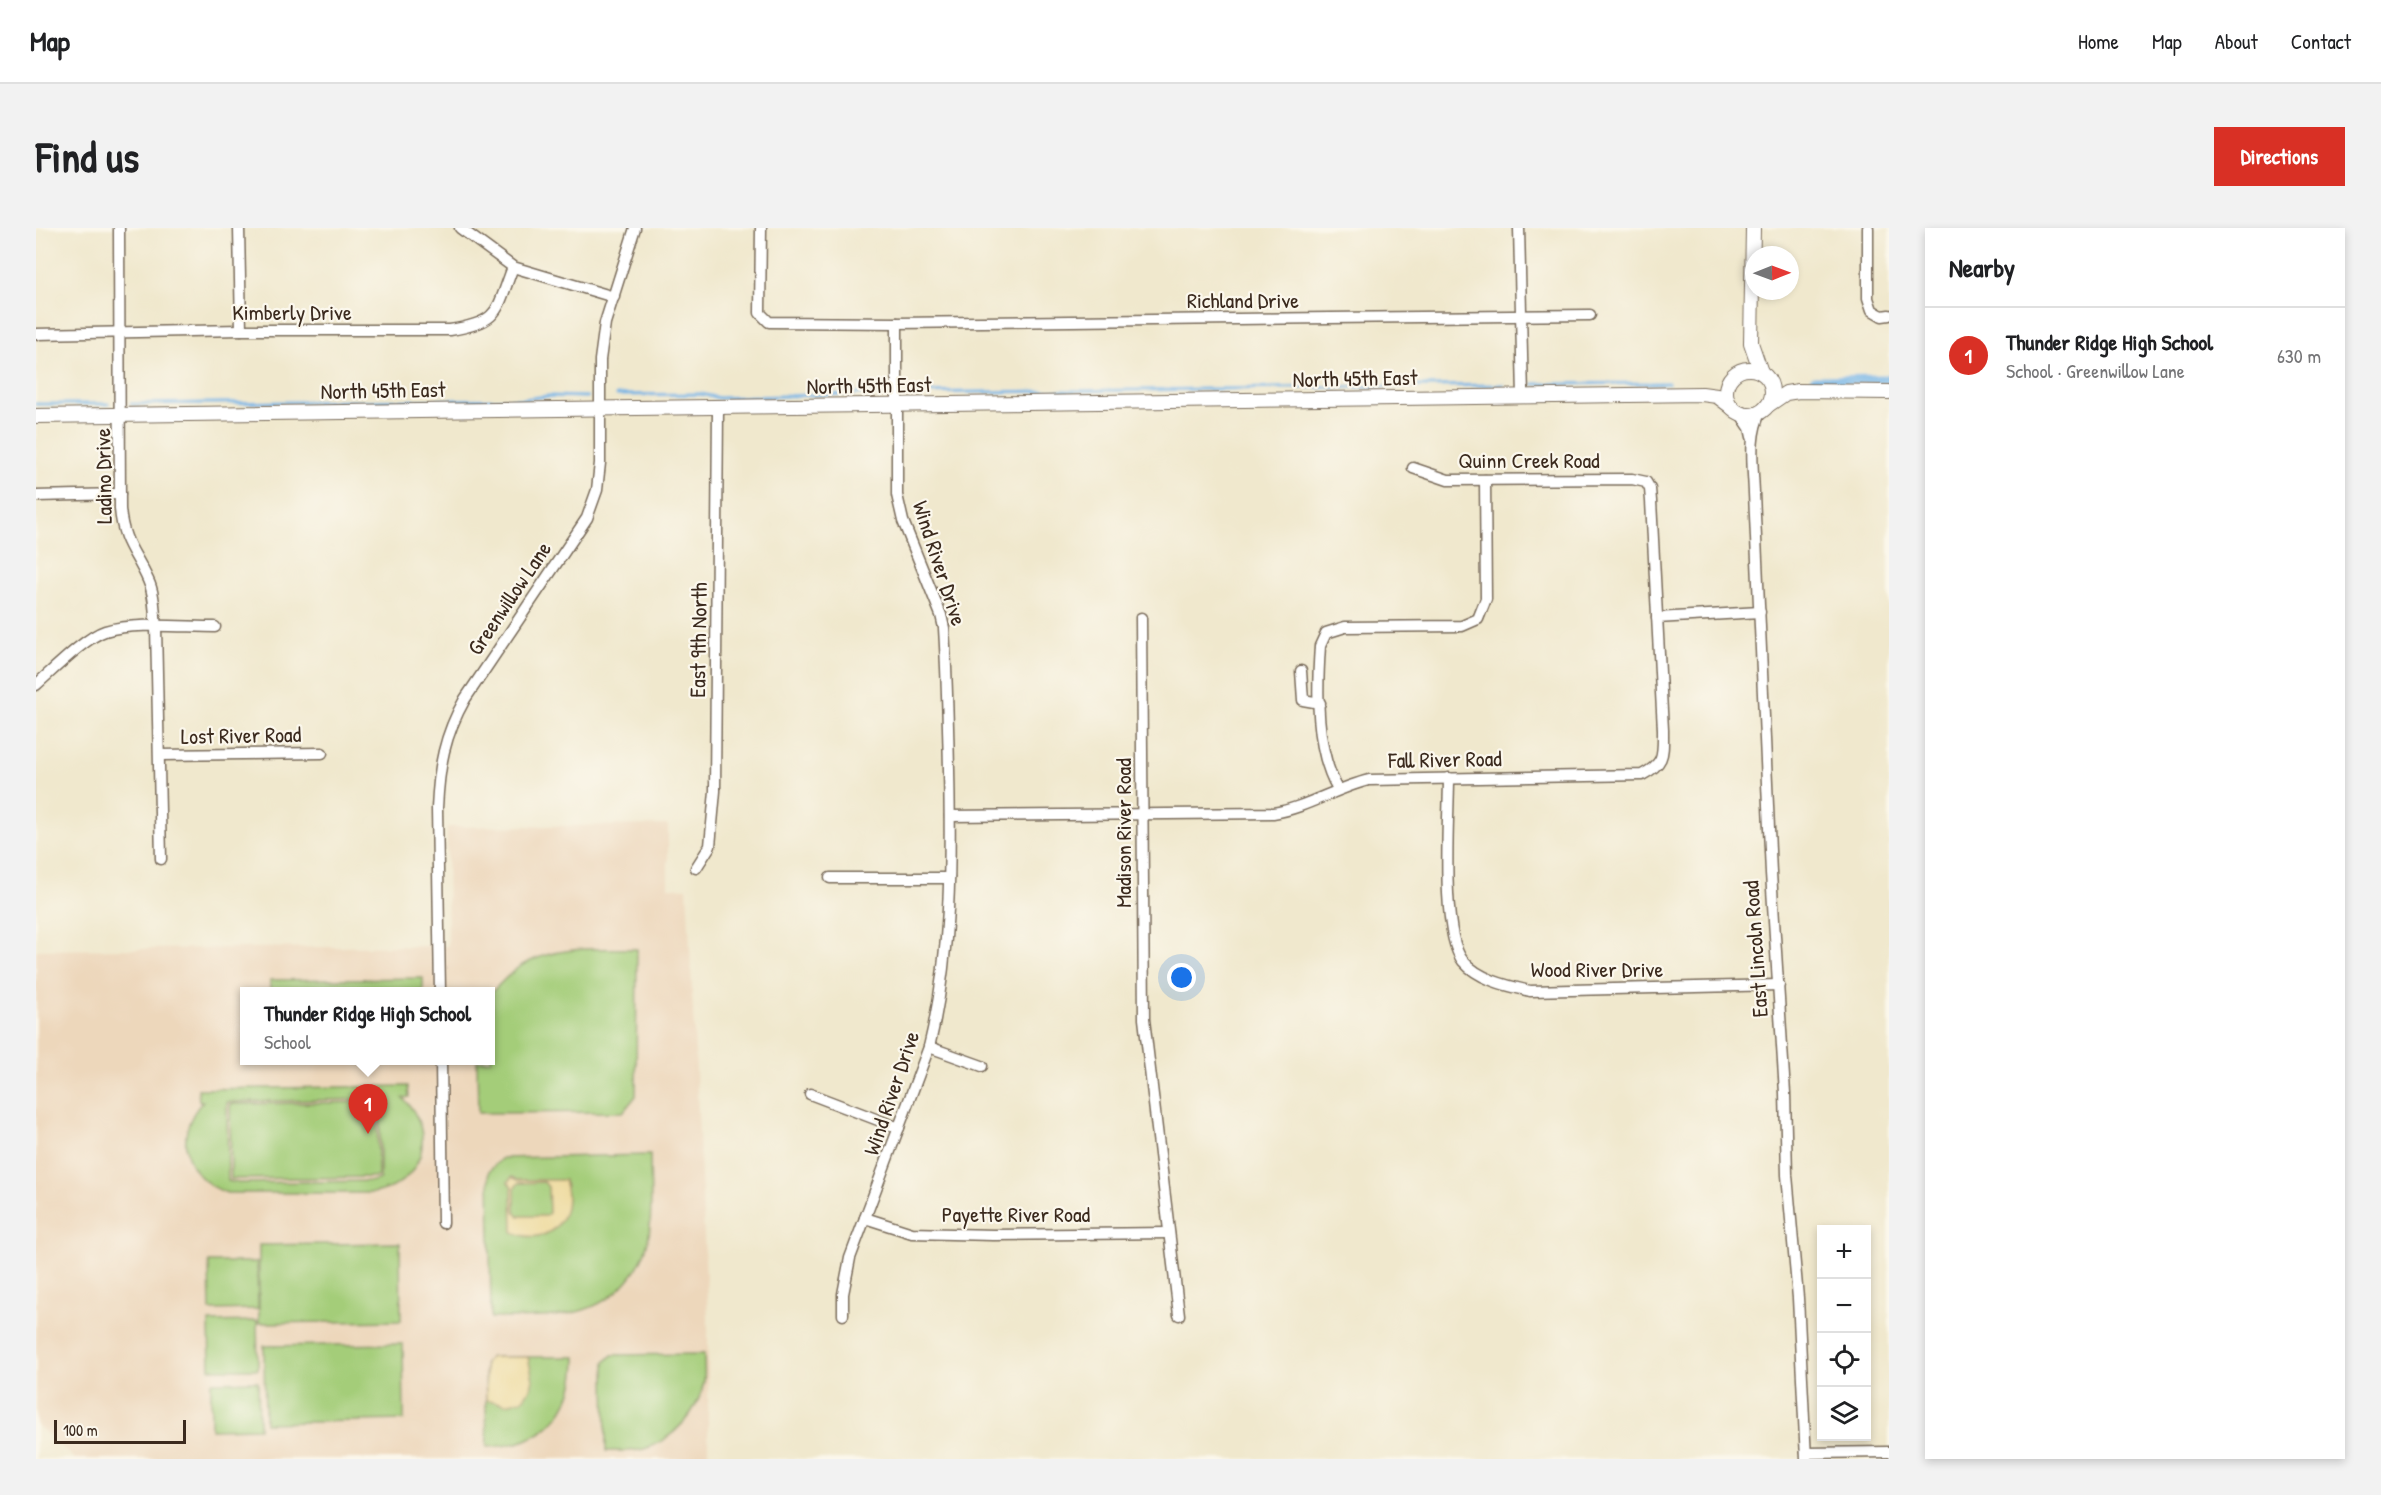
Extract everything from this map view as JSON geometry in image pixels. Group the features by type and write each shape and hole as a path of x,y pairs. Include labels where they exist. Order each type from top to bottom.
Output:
{"main road":[{"path":"1753,228 1751,343 1746,361 1734,376 1727,395 1736,410 1747,414 1764,408 1786,393 1799,391 1889,392"},
{"path":"1751,343 1772,392 1764,408"},
{"path":"1734,376 1749,369 1764,375 1777,385 1799,391"},
{"name":"North 45th East","path":"1702,394 1717,390 1734,376"},
{"name":"North 45th East","path":"36,416 1702,394 1717,396 1736,410"}],"street":[{"name":"Ladino Drive","path":"118,228 122,529 128,546 149,581 153,593 160,755 161,859"},
{"path":"239,228 241,330"},
{"path":"460,228 513,267 614,297"},
{"name":"Greenwillow Lane","path":"440,987 437,808 438,779 444,744 453,719 465,699 586,518 597,490 600,464 600,360 606,323 635,228"},
{"name":"Richland Drive","path":"760,228 760,313 769,322 897,323 1590,315"},
{"path":"1519,228 1523,397"},
{"path":"1868,228 1868,298 1872,310 1882,316 1889,315"},
{"name":"Kimberly Drive","path":"36,334 241,330 450,330 474,326 495,313 513,267"},
{"name":"Wind River Drive","path":"843,1315 846,1275 865,1218 930,1047 941,981 949,878 950,816 944,628 941,615 903,521 897,495 896,454 899,406 897,323"},
{"name":"East 9th North","path":"696,868 710,846 715,791 718,408"},
{"name":"East Lincoln Road","path":"1752,437 1755,422 1764,408"},
{"name":"East Lincoln Road","path":"1736,410 1750,428 1752,437 1787,1175 1798,1298 1806,1456"},
{"name":"Quinn Creek Road","path":"1413,468 1448,480 1632,479 1646,482"},
{"path":"1338,789 1323,754 1320,646 1326,633 1345,627 1462,626 1478,619 1486,599 1485,480"},
{"name":"Fall River Road","path":"950,816 1273,813 1298,807 1338,789 1369,780 1642,775 1656,768 1663,753 1651,501 1650,489 1646,482"},
{"path":"36,496 120,494"},
{"path":"1657,618 1760,612"},
{"name":"Madison River Road","path":"1141,618 1144,1019 1179,1315"},
{"path":"36,685 90,639 104,631 124,628 215,627"},
{"path":"1300,671 1303,700 1320,703"},
{"name":"Lost River Road","path":"160,755 322,753"},
{"name":"Wood River Drive","path":"1449,778 1450,921 1458,950 1464,961 1484,975 1505,986 1530,991 1779,985"},
{"path":"830,878 949,878"},
{"path":"930,1047 982,1066"},
{"path":"441,1065 444,1223"},
{"path":"810,1094 899,1128"},
{"name":"Payette River Road","path":"865,1218 912,1233 993,1235 1169,1233"},
{"path":"1806,1456 1889,1452"}],"shaded area":[{"path":"668,825 668,887 687,888 708,1318 708,1459 75,1459 36,1424 36,950 448,946 447,827"}],"green space":[{"path":"637,949 636,1096 623,1112 478,1113 477,1065 495,1065 495,989 507,976 537,958 565,951"},
{"path":"423,978 423,987 270,987 270,980"},
{"path":"408,1086 409,1097 403,1098 414,1112 420,1127 422,1142 420,1156 414,1169 403,1180 390,1188 373,1193 227,1193 212,1186 201,1177 192,1166 187,1154 188,1128 193,1114 203,1101 199,1101 198,1089","holes":["380,1100 380,1179 373,1181 239,1183 228,1181 227,1102"]},
{"path":"377,1102 378,1177 231,1179 230,1104"},
{"path":"650,1155 649,1232 640,1261 628,1280 614,1294 599,1304 583,1310 547,1317 491,1318 489,1171 502,1158"},
{"path":"400,1243 401,1321 259,1323 259,1245"},
{"path":"209,1262 257,1262 258,1309 210,1310"},
{"path":"257,1321 258,1369 210,1369 209,1322"},
{"path":"403,1344 404,1420 265,1423 264,1346"},
{"path":"704,1354 704,1382 701,1393 690,1414 674,1432 644,1449 606,1451 605,1362 612,1355"},
{"path":"491,1357 576,1357 570,1395 563,1410 540,1433 507,1445 487,1447 485,1362"},
{"path":"258,1381 259,1428 211,1429 211,1382"}],"sand":[{"path":"512,1177 518,1180 564,1180 567,1193 566,1206 557,1226 549,1233 538,1236 526,1236 513,1232 512,1187 508,1182","holes":["544,1182 548,1187 549,1213 545,1216 519,1216 515,1212 515,1187 519,1183"]},
{"path":"491,1357 528,1357 533,1379 531,1388 522,1400 506,1404 486,1400 485,1362"}],"waterway":[{"path":"1814,380 1889,379"},
{"path":"1534,384 1668,383"},
{"path":"910,393 1503,385"},
{"path":"617,395 701,394 719,398 882,393"},
{"path":"131,404 587,397"},
{"path":"36,404 108,404"}],"place":[{"name":"Thunder Ridge High School","path":"368,1134"}]}
